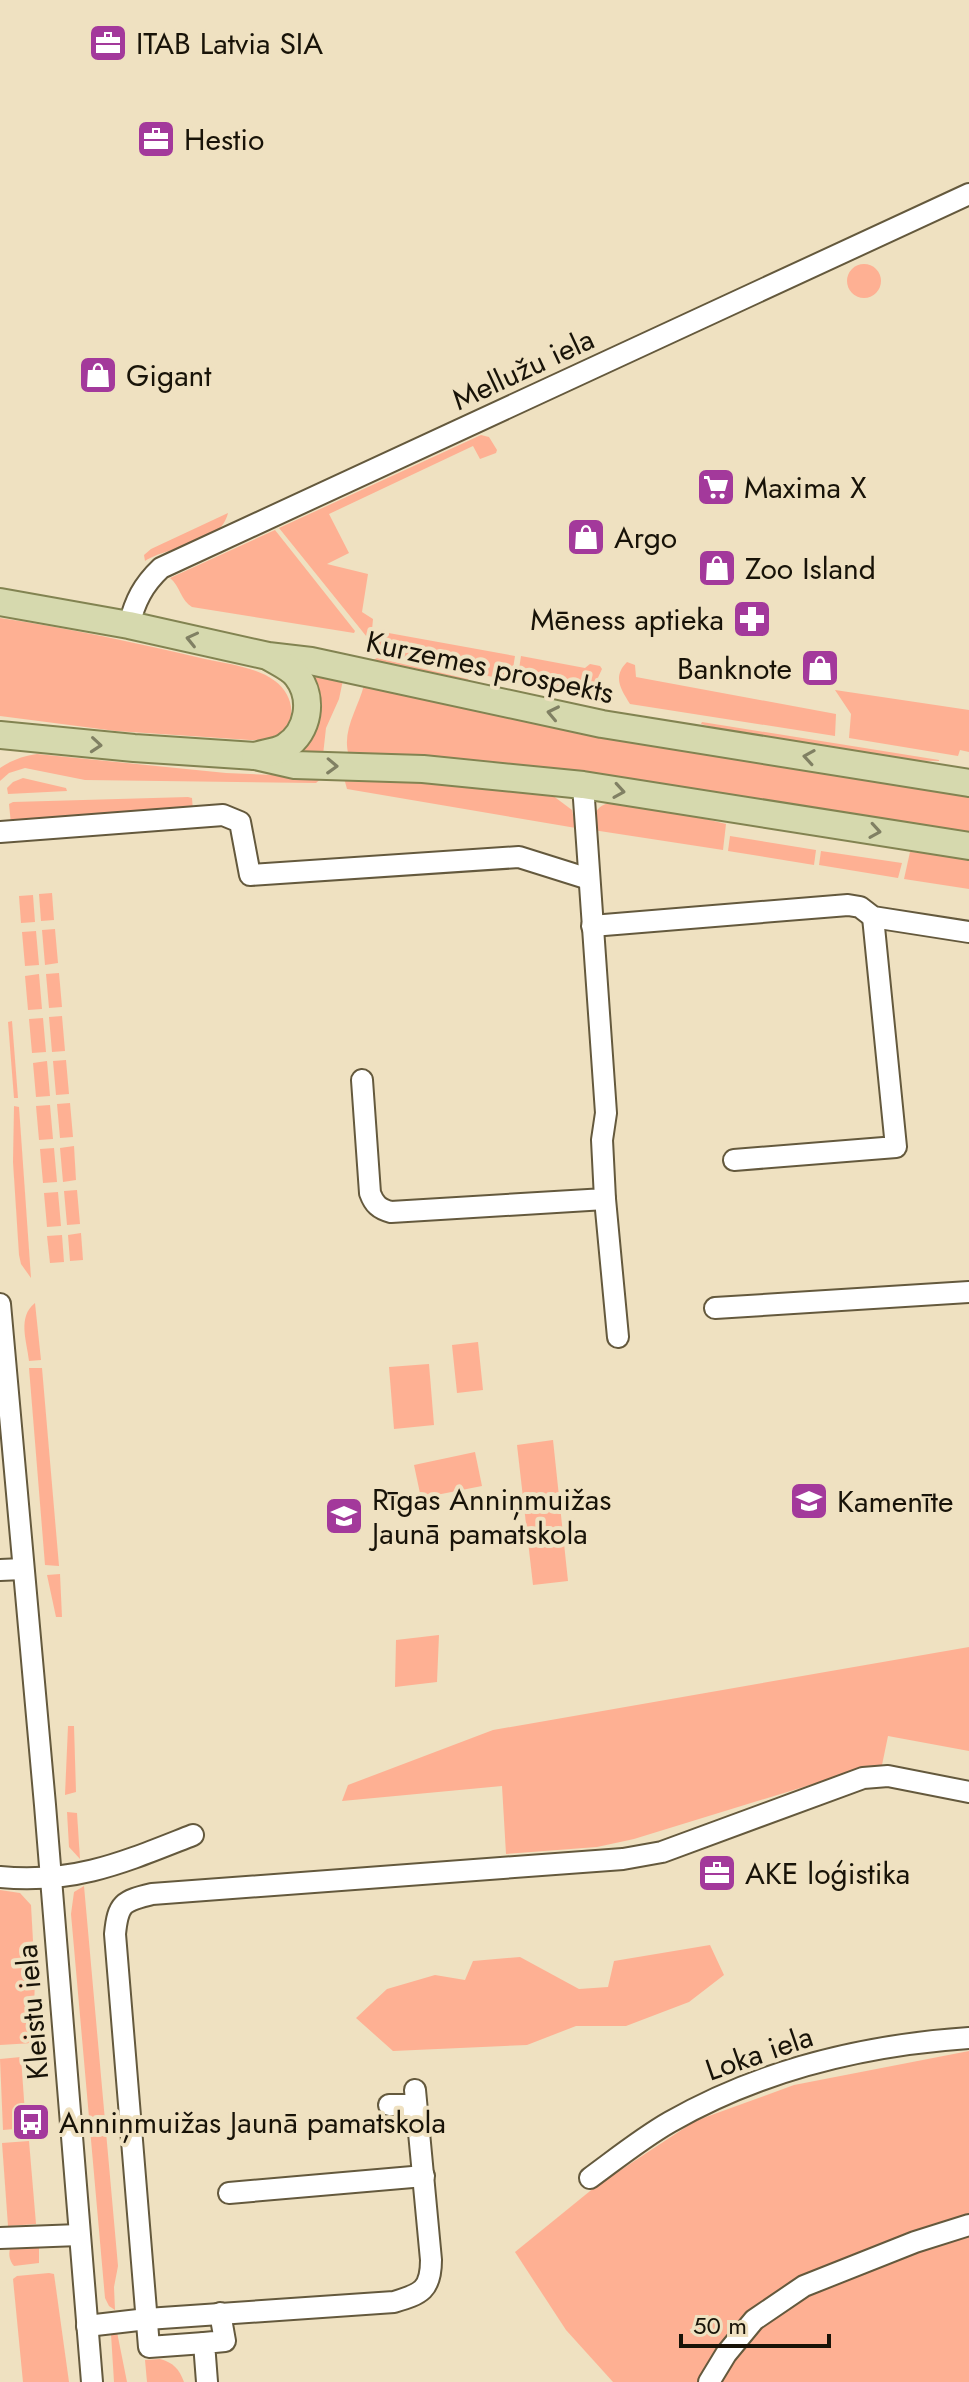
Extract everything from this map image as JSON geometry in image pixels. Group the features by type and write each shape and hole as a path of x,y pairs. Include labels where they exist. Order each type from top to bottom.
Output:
{"main road":[{"name":"Kurzemes prospekts","path":"0,602 129,625 268,656 311,661 602,724 969,783"},
{"path":"255,756 284,747 299,733 307,717 307,697 295,673 268,656"},
{"path":"6,741 255,756 295,765 423,769 583,785 969,846"}],"street":[{"name":"Mellužu iela","path":"129,625 139,594 161,568 969,194"},
{"path":"583,785 606,1113 602,1140 605,1199 618,1337"},
{"path":"0,832 223,815 240,822 250,875 519,857 589,879"},
{"path":"592,926 848,905 860,907 873,917 969,932"},
{"path":"734,1160 896,1147 873,917"},
{"path":"362,1080 370,1193 382,1209 391,1212 605,1199"},
{"path":"715,1308 969,1292"},
{"name":"Kleistu iela","path":"0,1304 92,2382"},
{"path":"0,1570 23,1569"},
{"path":"220,2313 225,2341 149,2347 115,1934 117,1912 128,1900 152,1894 623,1859 662,1852 863,1778 888,1776 969,1792"},
{"path":"0,1877 51,1878 104,1869 193,1835"},
{"path":"104,1869 119,1883 128,1900"},
{"name":"Loka iela","path":"590,2178 668,2123 761,2079 849,2055 969,2038"},
{"path":"87,2326 220,2313 394,2302 425,2289 431,2276 431,2260 415,2097 389,2105"},
{"path":"229,2193 424,2176"},
{"path":"709,2382 726,2354 754,2320 804,2286 915,2242 969,2225"},
{"path":"0,2238 79,2235"},
{"path":"204,2343 207,2382"}],"shaded area":[{"path":"864,264 876,269 881,281 876,293 864,298 852,293 847,281 852,269"},
{"path":"481,435 489,437 496,453 480,459 473,446 329,514 349,553 327,564 368,574 362,612 373,619 372,630 515,656 511,681 379,652 279,528"},
{"path":"228,513 223,524 205,538 145,561 144,555 151,549"},
{"path":"275,530 354,633 192,607 170,578"},
{"path":"0,618 103,636 251,669 280,686 288,697 291,717 277,735 250,740 116,731 0,716"},
{"path":"521,656 585,668 590,664 602,669 595,684 582,695 517,682"},
{"path":"377,658 469,681 372,664 371,661"},
{"path":"627,662 635,665 636,677 836,714 835,736 630,704 619,678"},
{"path":"312,675 343,680 339,699 326,728 323,755 300,755 299,751 313,735 319,716 318,695"},
{"path":"364,685 594,734 969,794 969,835 349,756 347,738"},
{"path":"835,690 969,710 969,752 960,750 958,756 849,738 851,714"},
{"path":"702,722 939,760 939,761 819,750"},
{"path":"37,754 226,773 323,777 316,783 85,780 25,768 9,773 0,781 0,768"},
{"path":"23,778 66,788 67,791 8,794 7,788"},
{"path":"344,778 552,795 572,810 576,828 347,789"},
{"path":"192,798 193,811 11,824 9,804 13,802"},
{"path":"615,802 661,808 726,824 723,850 593,830 597,810"},
{"path":"730,836 816,850 814,865 728,851"},
{"path":"821,851 902,863 898,878 819,865"},
{"path":"910,852 969,857 969,889 904,879"},
{"path":"52,893 54,920 41,921 39,894"},
{"path":"33,895 35,922 21,923 19,896"},
{"path":"55,929 58,963 45,965 42,930"},
{"path":"36,931 39,965 25,966 22,932"},
{"path":"59,973 62,1007 49,1008 46,974"},
{"path":"39,974 42,1009 28,1010 25,976"},
{"path":"62,1016 65,1051 52,1052 49,1017"},
{"path":"43,1018 46,1052 32,1053 29,1019"},
{"path":"12,1021 18,1098 14,1098 8,1022"},
{"path":"66,1060 69,1094 56,1095 53,1061"},
{"path":"47,1061 50,1096 36,1097 33,1063"},
{"path":"70,1103 73,1137 60,1138 57,1104"},
{"path":"50,1105 53,1139 39,1140 36,1106"},
{"path":"14,1106 19,1107 31,1278 19,1255 13,1162"},
{"path":"74,1146 76,1180 63,1182 60,1148"},
{"path":"54,1148 57,1182 43,1183 40,1149"},
{"path":"77,1190 80,1224 67,1225 64,1191"},
{"path":"58,1192 61,1226 47,1227 44,1193"},
{"path":"81,1233 83,1260 70,1261 68,1235"},
{"path":"62,1235 64,1262 50,1263 47,1236"},
{"path":"35,1303 41,1360 29,1361 25,1322 29,1309"},
{"path":"478,1342 483,1390 457,1393 452,1345"},
{"path":"429,1364 434,1425 394,1429 389,1367"},
{"path":"29,1368 42,1368 59,1566 45,1565"},
{"path":"553,1440 568,1581 533,1585 517,1445"},
{"path":"475,1452 482,1486 421,1498 414,1465"},
{"path":"60,1574 62,1617 56,1617 47,1575"},
{"path":"439,1635 437,1682 395,1687 396,1640"},
{"path":"969,1647 969,1751 888,1736 882,1765 634,1839 597,1847 506,1854 502,1786 342,1801 348,1785 493,1730"},
{"path":"68,1726 74,1726 76,1792 65,1795"},
{"path":"67,1812 77,1813 80,1859 69,1847"},
{"path":"84,1886 118,2266 114,2287 115,2310 105,2298 71,1914 74,1892"},
{"path":"0,1890 20,1893 31,1905 35,1977 33,2043 0,2045"},
{"path":"710,1945 724,1975 689,2002 626,2026 576,2026 527,2045 393,2051 356,2018 387,1989 435,1975 465,1980 473,1961 520,1957 579,1989 608,1987 614,1961"},
{"path":"969,2051 969,2382 613,2382 566,2330 515,2252 595,2187 695,2121 794,2085"},
{"path":"21,2057 26,2128 3,2130 0,2059"},
{"path":"29,2141 36,2224 8,2226 2,2143"},
{"path":"11,2246 39,2246 39,2263 14,2266 10,2256"},
{"path":"54,2274 69,2382 23,2382 13,2279"},
{"path":"117,2332 127,2382 114,2382 111,2334"},
{"path":"160,2359 175,2367 184,2382 147,2382 145,2360"}],"place":[{"name":"ITAB Latvia SIA","path":"108,43"},
{"name":"Hestio","path":"156,139"},
{"name":"Gigant","path":"98,375"},
{"name":"Maxima X","path":"716,487"},
{"name":"Argo","path":"586,537"},
{"name":"Zoo Island","path":"717,568"},
{"name":"Mēness aptieka","path":"752,619"},
{"name":"Banknote","path":"820,668"},
{"name":"Kamenīte","path":"809,1501"},
{"name":"Rīgas Anniņmuižas Jaunā pamatskola","path":"344,1516"},
{"name":"AKE loģistika","path":"717,1873"},
{"name":"Anniņmuižas Jaunā pamatskola","path":"31,2122"}]}
